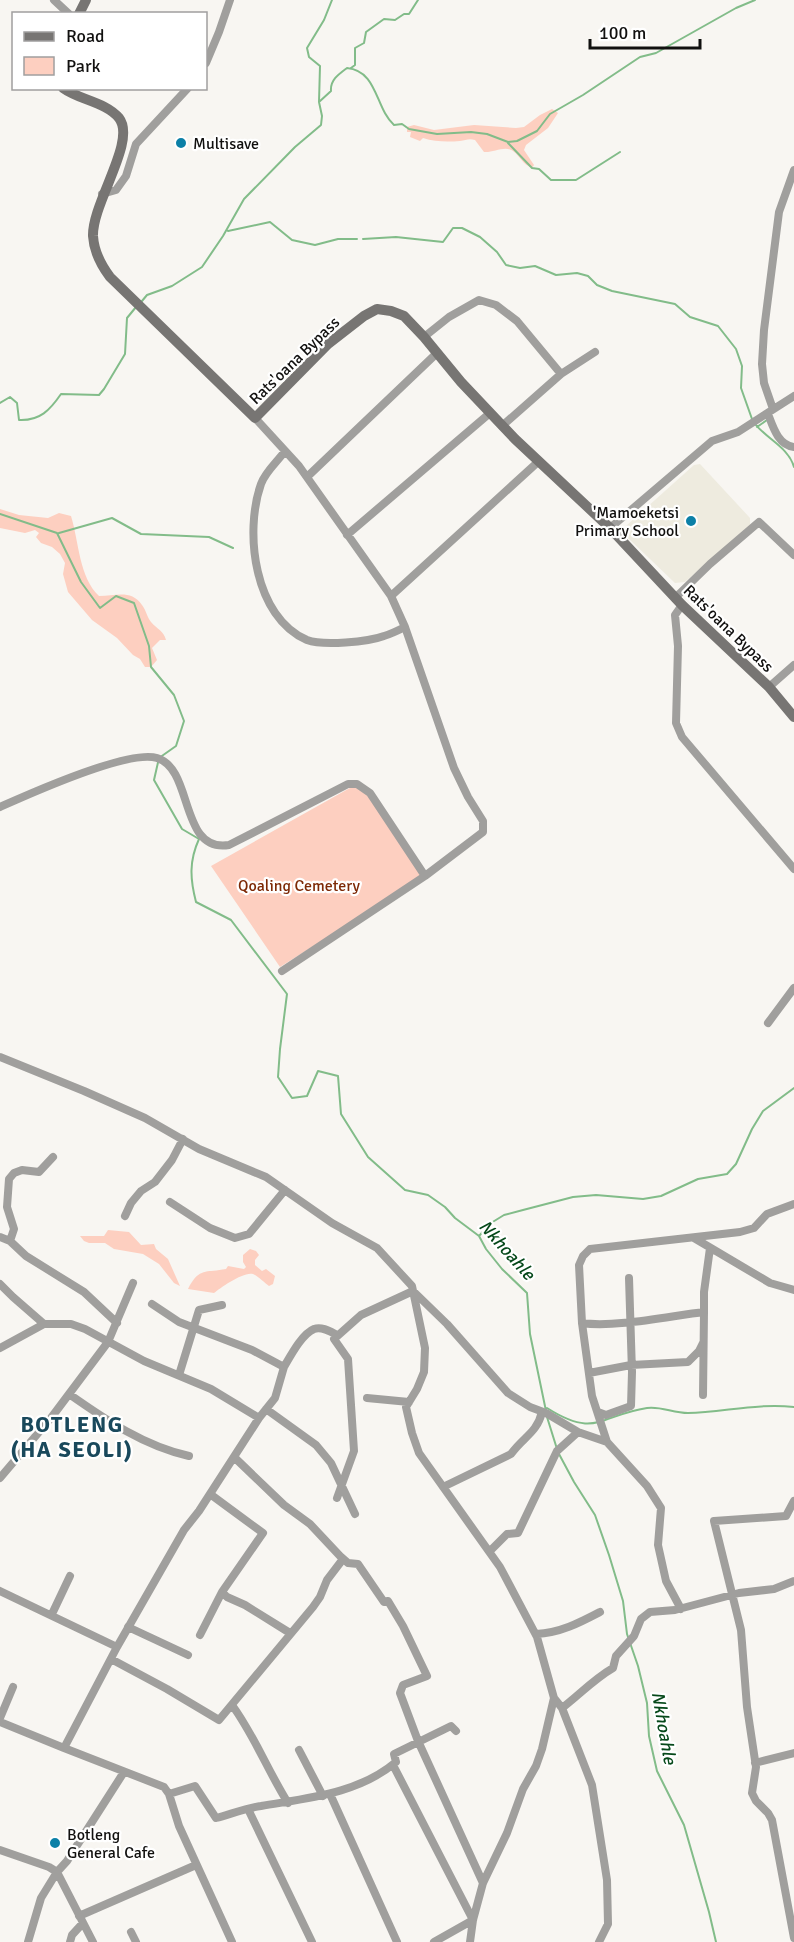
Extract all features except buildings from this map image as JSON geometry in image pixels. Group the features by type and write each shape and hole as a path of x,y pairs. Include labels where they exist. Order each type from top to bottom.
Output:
{"street":[{"path":"54,0 67,12"},
{"path":"207,61 230,0"},
{"name":"Rats'oana Bypass","path":"66,90 74,96 103,106 121,120 124,130 124,142 102,194 95,220 93,236 98,261 110,278 255,418 328,344 364,316 377,309 391,310 404,316 502,426 610,528 679,601 769,687 794,717"},
{"path":"102,194 116,190 126,177 136,144 186,90"},
{"path":"794,170 780,212 764,330 763,373 774,429 782,442 794,447"},
{"path":"424,337 449,317 479,300 496,305 517,321 561,374"},
{"path":"502,426 561,374 595,352"},
{"path":"307,477 438,353"},
{"path":"610,528 712,441 738,432 794,396"},
{"path":"347,535 490,412"},
{"path":"255,418 307,477 391,596 405,627 454,768 483,821 483,832 425,876 282,970"},
{"path":"285,451 262,482 255,505 254,545 258,574 268,603 289,627 307,640 332,644 383,637 405,627"},
{"path":"391,596 539,462"},
{"path":"794,555 759,522 710,564 679,601 675,615 678,646 676,723 682,737 794,869"},
{"path":"769,687 794,665"},
{"path":"0,807 56,782 115,763 150,756 159,758 174,770 196,828 210,843 223,846 348,784 357,784 370,793 425,876"},
{"path":"768,1023 794,988"},
{"path":"0,1057 145,1118 199,1149 266,1177 332,1223 377,1248 412,1286 425,1348 424,1372 406,1407 412,1433 419,1453 490,1551 536,1634 554,1698 562,1708 592,1785 607,1880 608,1924 599,1942"},
{"path":"125,1216 131,1203 141,1191 155,1182 172,1160 183,1139"},
{"path":"10,1241 14,1229 7,1207 9,1179 14,1173 22,1170 39,1172 53,1157"},
{"path":"170,1203 210,1228 235,1238 249,1234 285,1190"},
{"path":"681,1608 666,1581 658,1545 661,1508 646,1486 607,1442 592,1396 582,1323 579,1265 583,1256 590,1249 694,1238 754,1228 767,1214 794,1204"},
{"path":"0,1237 10,1241 26,1256 84,1292 117,1323"},
{"path":"694,1238 770,1283 794,1290"},
{"path":"704,1395 704,1292 710,1248"},
{"path":"598,1412 606,1415 631,1406 629,1278"},
{"path":"1,1473 32,1442 108,1342 133,1283"},
{"path":"0,1284 44,1324"},
{"path":"337,1498 354,1451 348,1359 334,1339 362,1315 413,1291"},
{"path":"413,1291 447,1324 508,1393 578,1432 607,1442"},
{"path":"152,1304 170,1317 193,1328 252,1350 284,1367"},
{"path":"179,1374 200,1310 222,1305"},
{"path":"582,1323 630,1321 704,1312"},
{"path":"0,1348 44,1324 71,1324 85,1329 144,1361 211,1389 259,1418"},
{"path":"64,1748 117,1647 183,1530 275,1398 284,1367 304,1338 314,1329 321,1328 337,1335"},
{"path":"589,1373 631,1365 688,1362 699,1351 703,1343"},
{"path":"69,1394 114,1425 155,1445 189,1456"},
{"path":"367,1398 409,1402"},
{"path":"266,1409 316,1445 331,1463 355,1514"},
{"path":"442,1487 511,1454 518,1443 533,1432 539,1424 542,1412"},
{"path":"490,1551 507,1534 518,1533 557,1451 578,1432"},
{"path":"234,1457 284,1505 310,1524 343,1559 348,1563 358,1564 384,1602 388,1601 403,1626 427,1676 407,1683 400,1689 400,1693 418,1741 483,1883"},
{"path":"200,1635 222,1592 263,1533 210,1494"},
{"path":"794,1501 786,1516 714,1521 741,1630 747,1707 755,1763 752,1793 772,1820 794,1938"},
{"path":"111,1659 219,1720 316,1602 327,1580 343,1559"},
{"path":"52,1614 70,1576"},
{"path":"562,1708 613,1668 616,1656 634,1636 641,1619 650,1612 774,1589 794,1581"},
{"path":"0,1591 117,1647"},
{"path":"222,1592 290,1633"},
{"path":"536,1634 547,1634 565,1629 600,1612"},
{"path":"128,1627 188,1655"},
{"path":"13,1687 0,1720 164,1787 169,1794 179,1826 232,1942"},
{"path":"470,1942 473,1920 483,1883 507,1833 523,1789 536,1766 554,1698"},
{"path":"232,1705 243,1719 261,1757 288,1803"},
{"path":"169,1794 195,1786 216,1818 248,1809 326,1795 347,1789 386,1771 396,1762 394,1754 418,1741 451,1726 456,1731"},
{"path":"299,1750 326,1795 397,1942"},
{"path":"755,1763 794,1753"},
{"path":"393,1765 473,1920"},
{"path":"28,1942 41,1898 57,1872 67,1862 124,1772"},
{"path":"248,1809 312,1942"},
{"path":"0,1850 57,1872 93,1942"},
{"path":"70,1942 81,1920 196,1864"},
{"path":"434,1942 473,1920"},
{"path":"131,1932 136,1942"}],"shaded area":[{"name":"'Mamoeketsi Primary School","path":"700,464 750,518 750,525 685,582 675,583 625,535 626,526 694,465"}],"green space":[{"path":"552,109 558,113 548,128 526,145 524,150 534,165 532,168 510,149 484,152 473,139 446,142 423,138 420,141 410,137 411,132 407,132 407,127 414,125 434,130 474,125 524,127"},
{"path":"0,509 19,515 48,518 59,513 71,516 80,559 92,588 99,596 123,594 138,600 151,622 165,637 166,640 160,640 152,648 157,660 151,667 145,667 140,659 117,638 92,620 68,592 63,574 65,563 52,547 41,543 36,537 39,533 35,530 25,533 0,528"},
{"name":"Qoaling Cemetery","path":"357,784 370,793 425,876 280,967 211,866"},
{"path":"108,1230 129,1232 141,1245 154,1244 156,1249 168,1259 180,1286 174,1283 159,1264 143,1254 114,1249 105,1243 89,1243 80,1236 104,1236"},
{"path":"250,1249 259,1255 255,1260 255,1265 262,1271 266,1269 275,1276 273,1284 269,1286 255,1275 249,1274 232,1280 214,1293 188,1289 196,1277 204,1272 226,1269 228,1266 244,1269 246,1267 243,1255"}],"waterway":[{"path":"319,102 320,66 309,57 307,48 324,20 332,0"},
{"path":"351,68 355,65 355,48 364,43 366,32 384,19 395,20 404,14 409,14 418,0"},
{"path":"142,301 147,295 172,286 202,267 244,199 295,147 321,125 319,102 331,91 336,78 347,68 365,76 394,125 402,124 409,129 437,134 471,132 487,134 508,142 517,141 537,131 550,114 640,57 656,53 736,8 755,0"},
{"path":"508,143 532,168 539,169 551,180 576,180 620,152"},
{"path":"228,231 270,222 292,240 315,245 338,239 357,239"},
{"path":"363,239 396,237 443,242 453,228 462,228 480,237 497,252 506,265 520,268 535,266 556,275 577,273 588,276 597,285 612,291 675,304 690,317 718,326 736,349 742,366 741,388 752,419"},
{"path":"0,403 10,397 17,403 19,420 26,420 44,413 61,394 99,395 125,354 127,318 136,307"},
{"path":"757,427 767,420"},
{"path":"755,424 783,449 794,467"},
{"name":"Nkhoahle","path":"0,514 57,533 81,582 100,608 116,596 134,603 149,646 151,667 174,695 184,721 176,746 159,758 154,780 182,829 199,839 193,855 192,870 196,902 231,920 287,994 278,1077 292,1098 307,1096 318,1071 338,1076 341,1114 368,1157 405,1190 428,1195 479,1236 502,1269 527,1293 530,1334 546,1411"},
{"path":"59,533 112,518 141,534 209,537 233,548"},
{"path":"479,1236 491,1223 504,1215 573,1197 596,1195 643,1199 661,1196 698,1179 727,1174 736,1164 763,1111 794,1088"},
{"path":"547,1408 563,1417 588,1423 647,1408 688,1413 767,1406 794,1407"},
{"name":"Nkhoahle","path":"547,1417 557,1449"},
{"name":"Nkhoahle","path":"559,1454 595,1515 609,1555 623,1601 627,1634 647,1703 649,1736 657,1771 684,1825 716,1942"}],"place":[{"name":"Multisave","path":"181,143"},
{"name":"'Mamoeketsi Primary School","path":"691,521"},
{"name":"Botleng General Cafe","path":"55,1843"}],"district":[{"name":"BOTLENG (HA SEOLI)","path":"72,1436"}]}
